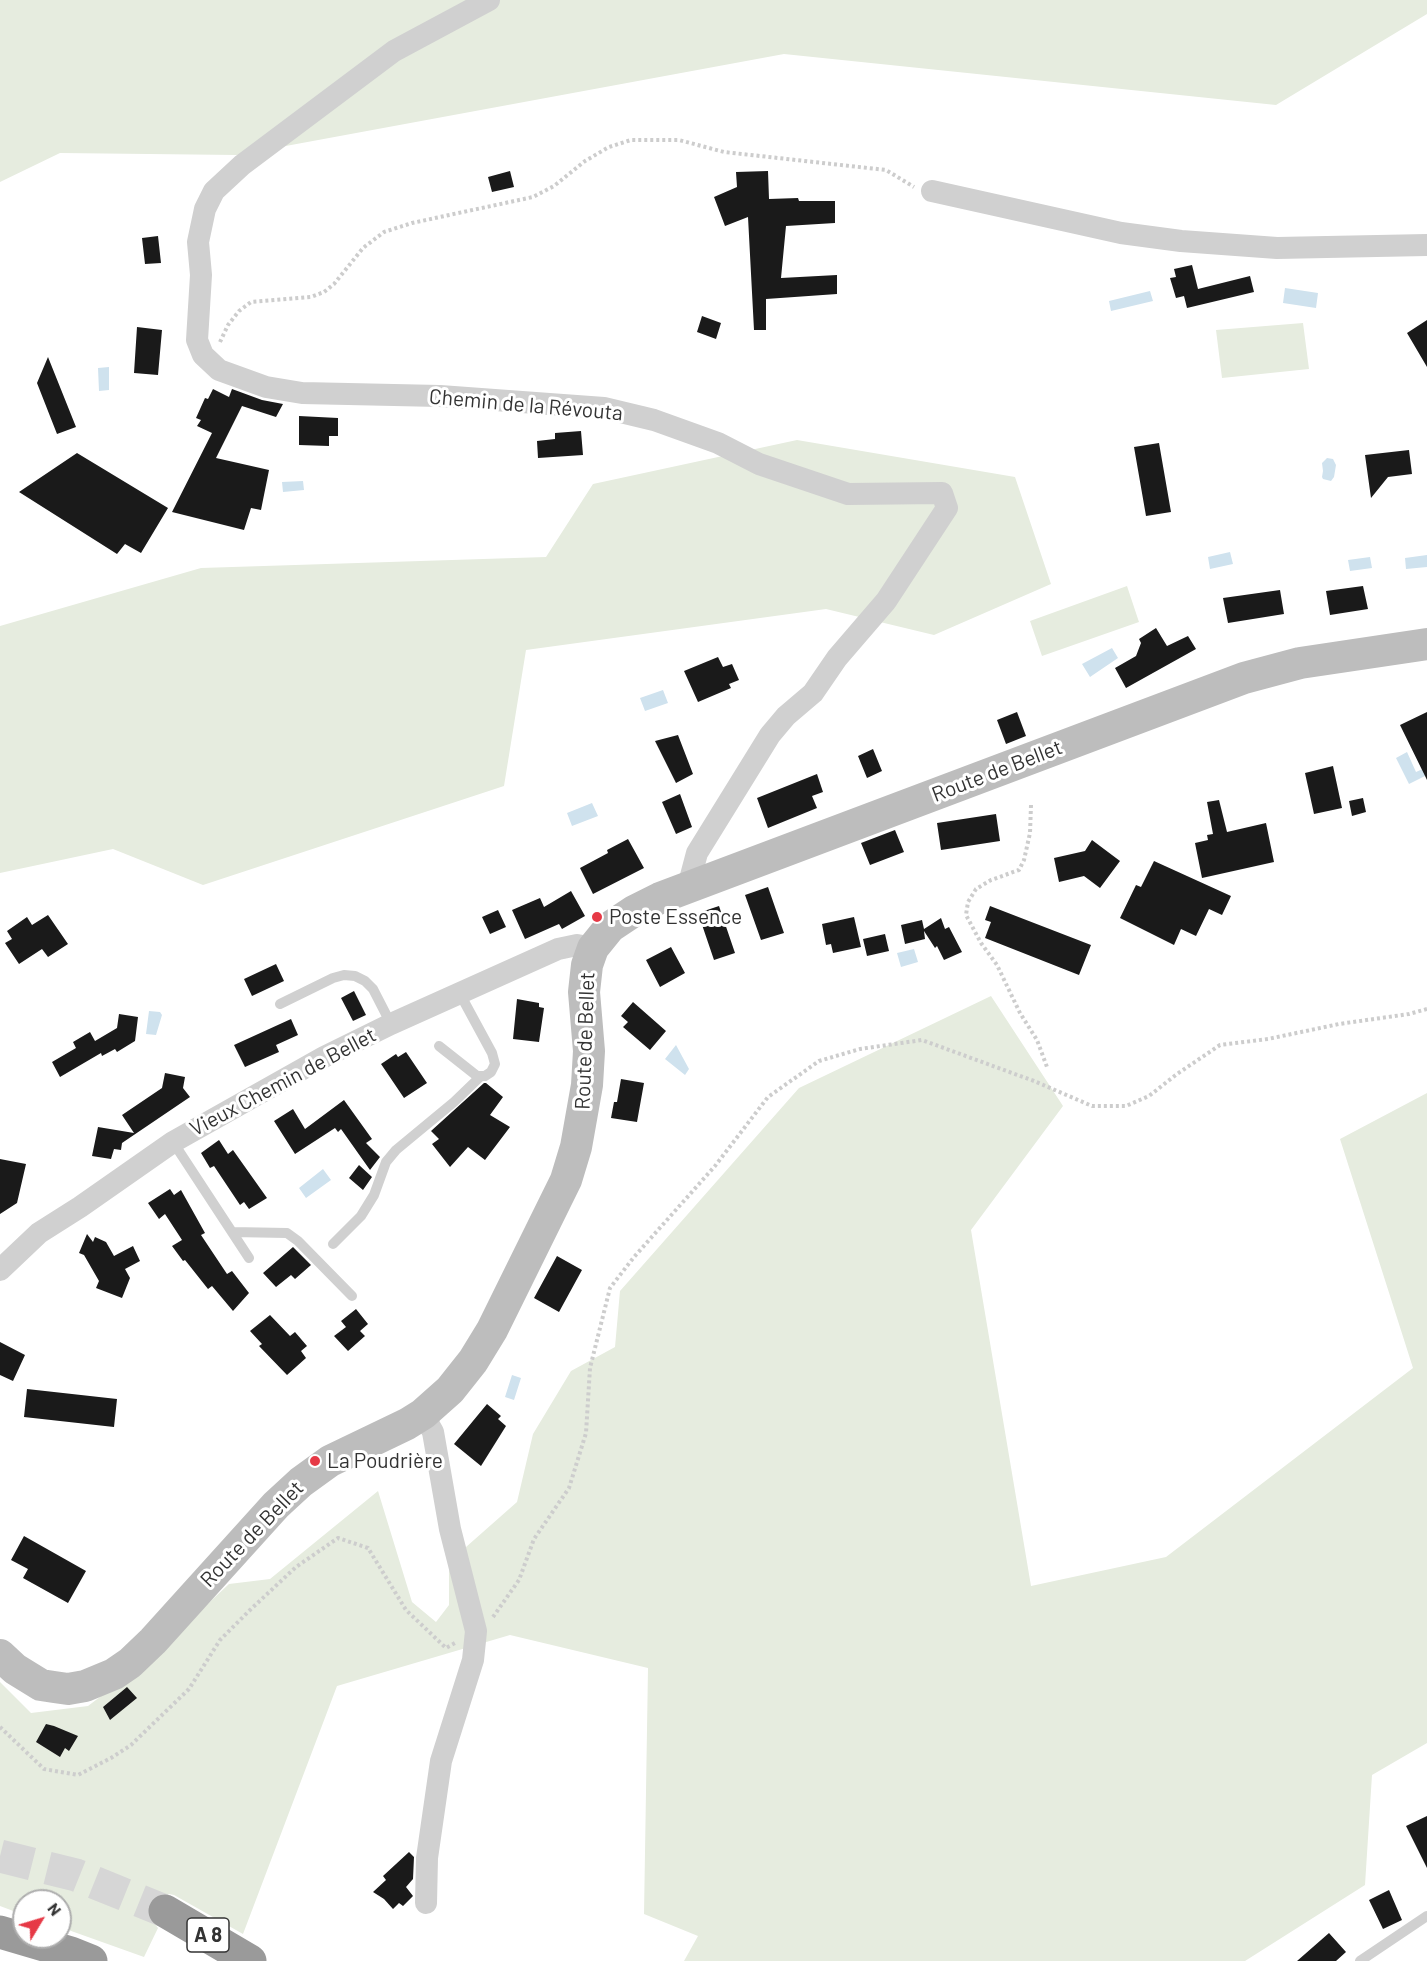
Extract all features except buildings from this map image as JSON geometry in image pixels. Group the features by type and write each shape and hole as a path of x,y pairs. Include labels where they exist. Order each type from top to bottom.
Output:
{"highway":[{"name":"A 8","path":"165,1911 250,1961"},
{"path":"0,1932 91,1961"}],"main road":[{"name":"Route de Bellet","path":"0,1655 15,1669 41,1684 54,1688 68,1689 85,1686 114,1674 130,1663 153,1641 276,1505 301,1482 330,1461 407,1424 423,1414 450,1390 473,1361 492,1330 566,1180 576,1147 585,1103 589,1051 584,992 587,965 593,948 610,927 634,911 688,887 1244,678 1300,663 1427,644"}],"street":[{"name":"Chemin de la Révouta","path":"489,0 394,51 242,165 214,190 205,209 198,242 201,275 197,340 203,356 219,370 267,387 302,393 440,396 604,408 654,420 718,442 759,464 848,494 942,493 948,508 886,600 837,658 813,693 786,716 770,735 701,846 694,862 688,887"},
{"path":"932,191 1121,233 1181,241 1277,248 1427,245"},
{"name":"Vieux Chemin de Bellet","path":"0,1270 39,1233 172,1142 324,1057 391,1024 558,949 577,945 593,948"},
{"path":"423,1414 433,1432 450,1529 476,1631 473,1660 441,1761 427,1858 426,1903"}],"lane":[{"path":"280,1004 333,978 344,975 355,976 365,981 373,989 391,1024"},
{"path":"440,1046 477,1076 485,1076 491,1072 495,1064 492,1053 460,994"},
{"path":"333,1244 361,1216 374,1196 386,1162 396,1150 454,1102 481,1076"},
{"path":"172,1142 249,1258"},
{"path":"232,1232 287,1233 298,1241 352,1296"},
{"path":"1360,1961 1427,1916"}],"path":[{"path":"219,370 221,338 239,311 252,302 311,297 324,292 334,284 363,248 384,232 412,223 532,197 554,186 601,151 630,140 679,140 724,152 886,170 910,186 932,191"},
{"path":"1031,805 1030,833 1024,860 1019,870 991,880 976,890 968,902 966,915 981,943 997,965 1020,1013 1037,1040 1047,1066"},
{"path":"0,1727 44,1769 78,1775 111,1758 131,1745 189,1689 220,1640 250,1610 296,1568 338,1538 368,1548 406,1610 446,1648 492,1619 519,1580 534,1539 569,1488 586,1434 590,1368 610,1288 634,1257 715,1166 768,1097 819,1061 860,1049 922,1040 1034,1081 1092,1106 1126,1106 1149,1096 1220,1045 1268,1039 1339,1024 1409,1014 1427,1008"}],"shaded area":[{"path":"0,0 1427,0 1427,14 1276,105 784,54 237,155 60,153 0,182"},
{"path":"1303,323 1309,369 1222,378 1216,330"},
{"path":"797,440 1015,477 1051,584 934,635 826,609 526,650 504,786 203,885 113,849 0,873 0,626 201,568 546,557 593,484"},
{"path":"1127,586 1139,622 1042,656 1030,621"},
{"path":"991,996 1063,1106 971,1230 1031,1586 1166,1557 1413,1368 1340,1139 1427,1093 1427,1743 1372,1775 1365,1885 1245,1961 684,1961 698,1936 644,1914 648,1668 510,1635 337,1686 243,1934 169,1894 164,1897 153,1915 154,1923 158,1928 144,1957 72,1931 72,1889 12,1889 12,1910 0,1906 0,1682 31,1713 88,1706 141,1666 229,1584 270,1579 378,1491 412,1602 436,1622 449,1605 449,1562 517,1502 533,1434 571,1371 615,1347 620,1291 799,1088"}],"water":[{"path":"1285,288 1318,293 1316,308 1283,303"},
{"path":"1150,291 1153,301 1111,311 1109,301"},
{"path":"109,367 109,390 99,391 98,368"},
{"path":"1327,458 1333,459 1336,465 1331,481 1322,477 1322,463"},
{"path":"303,481 304,490 283,492 282,482"},
{"path":"1230,552 1233,564 1210,569 1208,557"},
{"path":"1427,555 1427,567 1406,569 1405,558"},
{"path":"1370,557 1372,568 1350,571 1348,560"},
{"path":"1112,648 1118,658 1090,677 1082,664"},
{"path":"663,690 668,703 645,711 640,698"},
{"path":"1407,752 1416,772 1427,767 1427,775 1409,784 1396,758"},
{"path":"592,803 598,816 572,826 567,813"},
{"path":"914,949 918,962 901,967 897,953"},
{"path":"149,1011 160,1012 162,1015 156,1035 146,1034"},
{"path":"676,1045 689,1069 685,1075 665,1059"},
{"path":"323,1169 331,1180 306,1198 299,1188"},
{"path":"512,1375 521,1378 514,1400 505,1397"}],"tunnel":[{"path":"0,1856 76,1875 165,1911"}],"place":[{"name":"Poste Essence","path":"597,917"},
{"name":"La Poudrière","path":"315,1461"}]}
